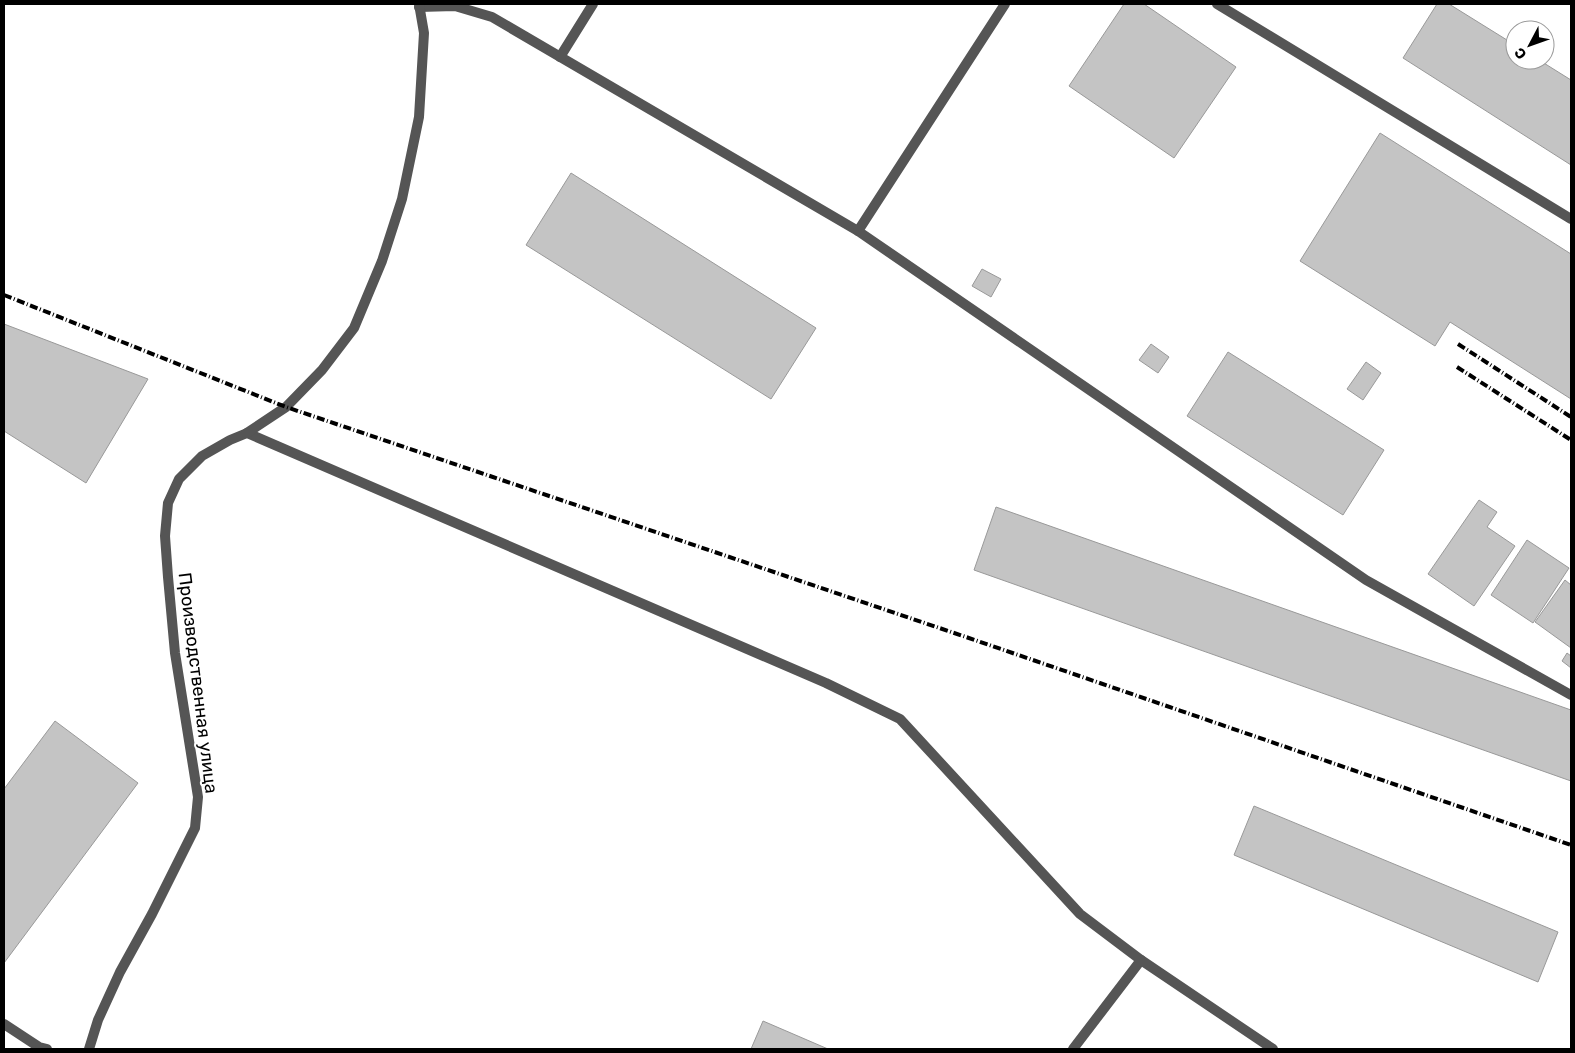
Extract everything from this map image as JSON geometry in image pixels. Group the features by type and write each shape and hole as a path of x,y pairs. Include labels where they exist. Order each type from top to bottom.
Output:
{"street":[{"path":"560,57 593,4"},
{"path":"858,231 1005,4"},
{"path":"1218,4 1571,219"},
{"path":"419,5 455,6 492,17 858,231 1366,580 1571,695"},
{"name":"Производственная улица","path":"89,1049 98,1020 120,972 152,914 195,828 198,797 174,653 165,536 168,503 179,478 202,456 230,440 247,434 286,407 322,370 354,328 382,261 402,199 419,117 424,34 419,5"},
{"path":"247,434 826,682 900,719 1080,914 1141,960 1273,1049"},
{"path":"1073,1049 1141,960"},
{"path":"4,1024 39,1047 47,1049"}],"building":[{"path":"1124,4 1144,4 1236,67 1174,158 1069,86"},
{"path":"1437,4 1449,4 1505,39 1505,70 1555,70 1571,80 1571,165 1403,58"},
{"path":"1380,133 1571,254 1571,399 1450,322 1435,346 1300,261"},
{"path":"571,173 816,328 771,399 526,245"},
{"path":"982,269 1001,279 991,297 972,286"},
{"path":"4,324 148,379 86,483 4,431"},
{"path":"1151,344 1169,357 1158,373 1139,360"},
{"path":"1228,352 1384,450 1343,515 1187,416"},
{"path":"1366,362 1381,373 1363,400 1347,389"},
{"path":"1479,500 1497,512 1487,527 1515,546 1474,606 1428,574"},
{"path":"996,507 1571,710 1571,781 974,570"},
{"path":"1527,540 1569,568 1533,623 1491,595"},
{"path":"1565,580 1571,585 1571,648 1535,622"},
{"path":"1567,653 1571,656 1571,668 1562,661"},
{"path":"55,721 138,783 4,963 4,789"},
{"path":"1254,806 1558,932 1538,982 1234,855"},
{"path":"763,1021 828,1049 751,1049"}],"railway":[{"path":"4,295 286,407 966,637 1571,845"},
{"path":"1458,344 1571,417"},
{"path":"1457,367 1571,440"}]}
